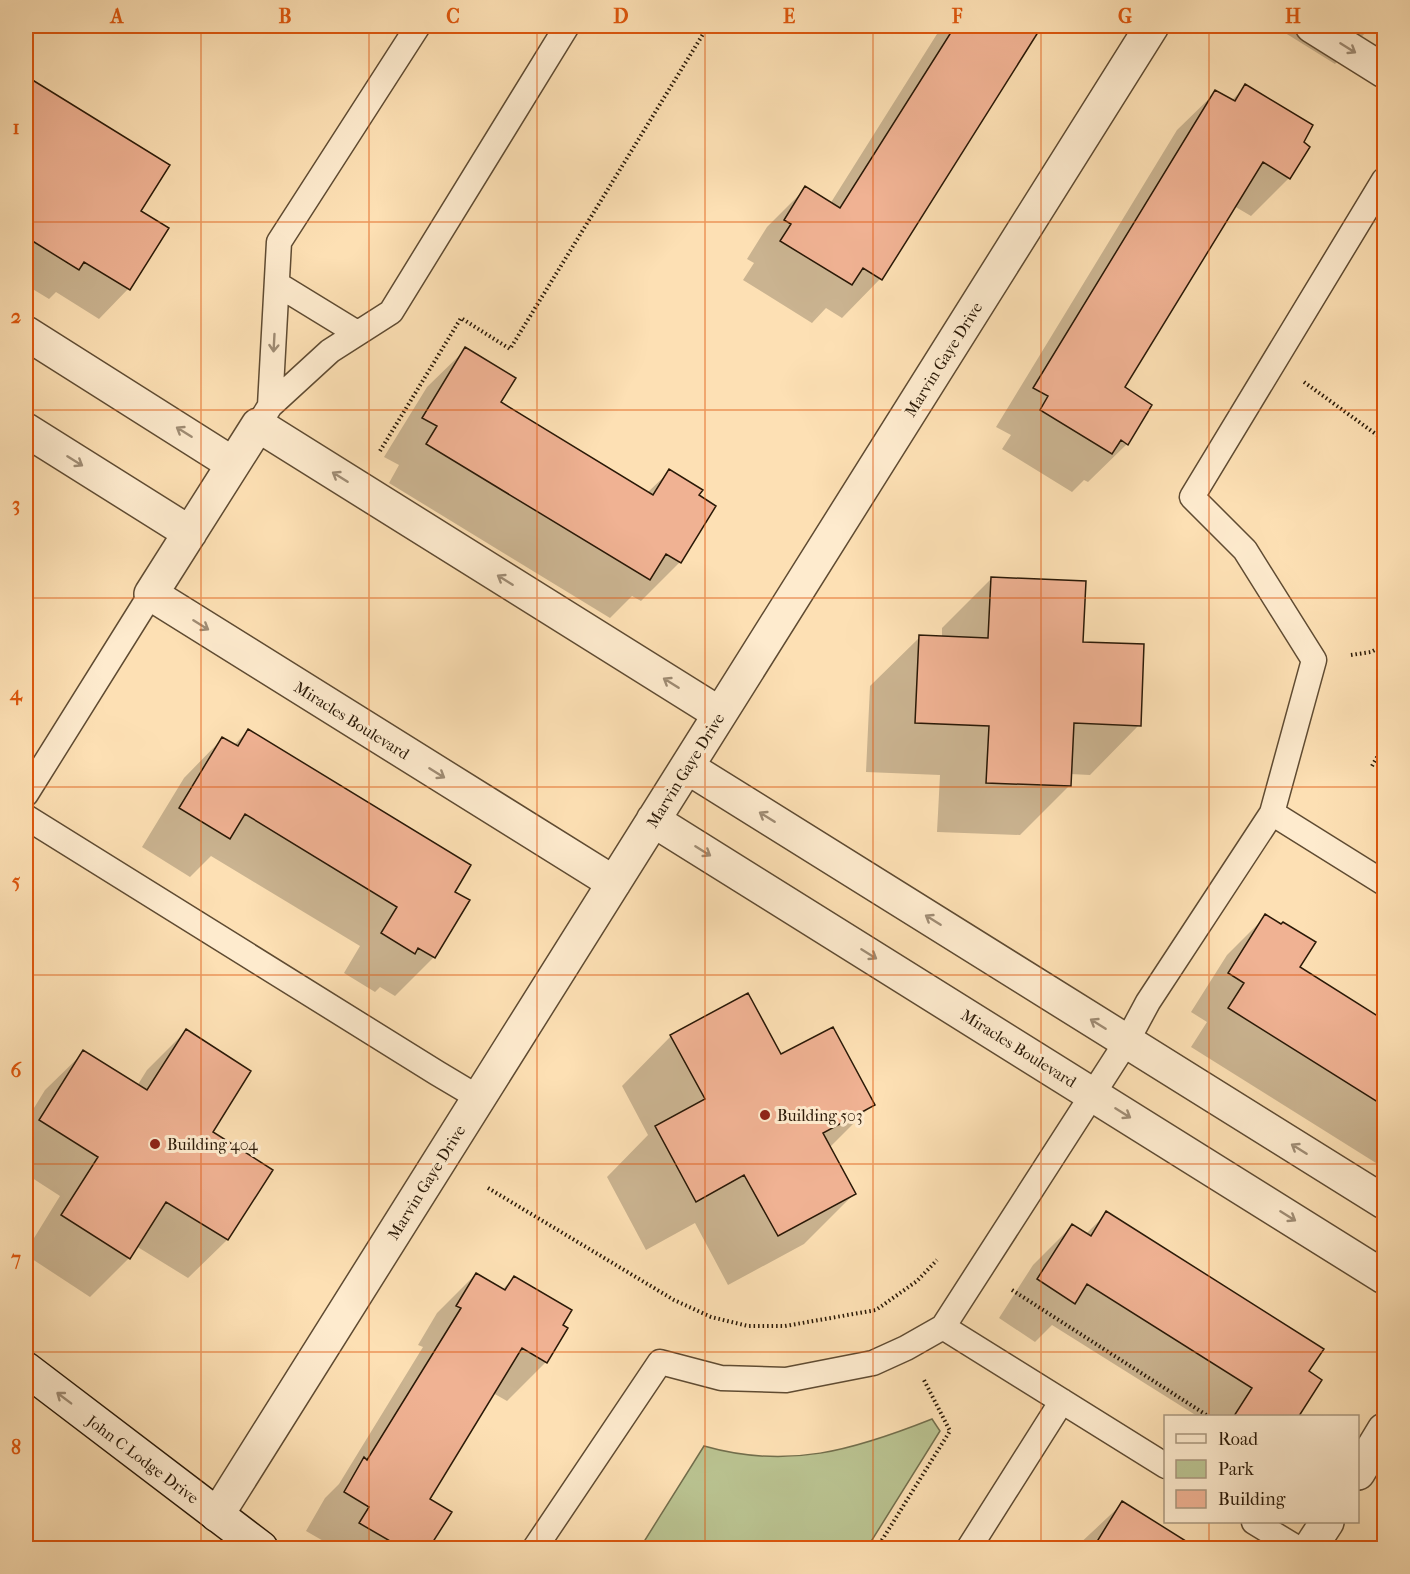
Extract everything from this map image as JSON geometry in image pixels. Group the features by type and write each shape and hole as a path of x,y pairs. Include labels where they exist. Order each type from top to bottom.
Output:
{"street":[{"name":"Marvin Gaye Drive","path":"217,1515 1152,26"},
{"path":"1312,26 1384,71"},
{"path":"26,333 233,464"},
{"path":"151,594 264,415 720,714"},
{"path":"26,430 190,533"},
{"name":"Miracles Boulevard","path":"151,594 614,883"},
{"path":"687,766 1384,1202"},
{"name":"Miracles Boulevard","path":"653,820 1384,1277"},
{"name":"John C Lodge Drive","path":"26,1369 261,1548"},
{"path":"1359,1471 1384,1430"},
{"path":"1310,1548 1326,1523"}],"lane":[{"path":"264,415 279,242 418,26"},
{"path":"264,415 330,351 391,312 567,26"},
{"path":"535,1548 660,1362 721,1377 786,1380 873,1363 943,1327 1094,1094 1148,1002 1272,813 1314,660 1245,550 1192,496 1384,180"},
{"path":"277,284 357,333"},
{"path":"26,795 151,594"},
{"path":"1272,813 1384,883"},
{"path":"26,817 479,1098"},
{"path":"943,1327 1164,1465"},
{"path":"969,1548 1062,1401"},
{"path":"1257,1523 1297,1548"}],"path":[{"path":"374,460 461,318 510,349 708,26"},
{"path":"1275,360 1384,440"},
{"path":"1372,766 1384,745"},
{"path":"488,1188 674,1300 711,1317 748,1326 785,1326 876,1310 917,1281 939,1259"},
{"path":"1004,1286 1206,1415"},
{"path":"877,1548 950,1431 919,1371"}],"green space":[{"path":"932,1419 940,1431 867,1548 640,1548 704,1446 735,1453 764,1456 820,1453 875,1440"}],"building":[{"path":"955,26 1042,26 882,280 863,268 852,285 780,241 791,224 784,220 805,186 840,208"},
{"path":"26,76 170,165 141,211 169,228 130,290 84,262 79,270 26,237"},
{"path":"1245,84 1313,125 1304,142 1310,147 1290,179 1263,162 1125,387 1152,405 1128,445 1121,440 1112,454 1040,410 1048,396 1033,388 1215,90 1235,101"},
{"path":"465,347 516,378 501,402 653,495 669,469 703,490 699,495 716,506 681,563 666,554 650,580 426,444 437,426 422,418"},
{"path":"991,577 1086,581 1083,642 1144,644 1141,726 1074,723 1071,786 986,783 989,726 915,723 919,635 988,638"},
{"path":"248,729 471,865 455,892 470,900 435,958 418,948 415,954 381,933 397,907 245,814 230,839 179,808 222,737 238,746"},
{"path":"1265,914 1316,942 1300,967 1384,1020 1384,1106 1228,1008 1244,983 1228,973"},
{"name":"Building 503","path":"748,993 781,1054 833,1027 875,1105 823,1133 856,1194 778,1236 744,1175 696,1202 655,1126 705,1099 670,1035"},
{"name":"Building 404","path":"186,1029 251,1071 213,1132 273,1170 228,1240 166,1202 130,1259 61,1215 98,1157 39,1120 83,1050 147,1090"},
{"path":"1106,1211 1324,1349 1309,1371 1322,1380 1300,1415 1235,1415 1252,1388 1087,1284 1075,1304 1037,1279 1072,1224 1091,1236"},
{"path":"476,1273 505,1290 514,1276 572,1310 563,1325 568,1328 547,1363 522,1348 430,1499 452,1512 429,1548 402,1548 359,1523 369,1507 344,1492 364,1457 367,1460 461,1308 456,1306"},
{"path":"1122,1501 1197,1548 1093,1548"}],"place":[{"name":"Building 503","path":"765,1115"},
{"name":"Building 404","path":"155,1144"}]}
